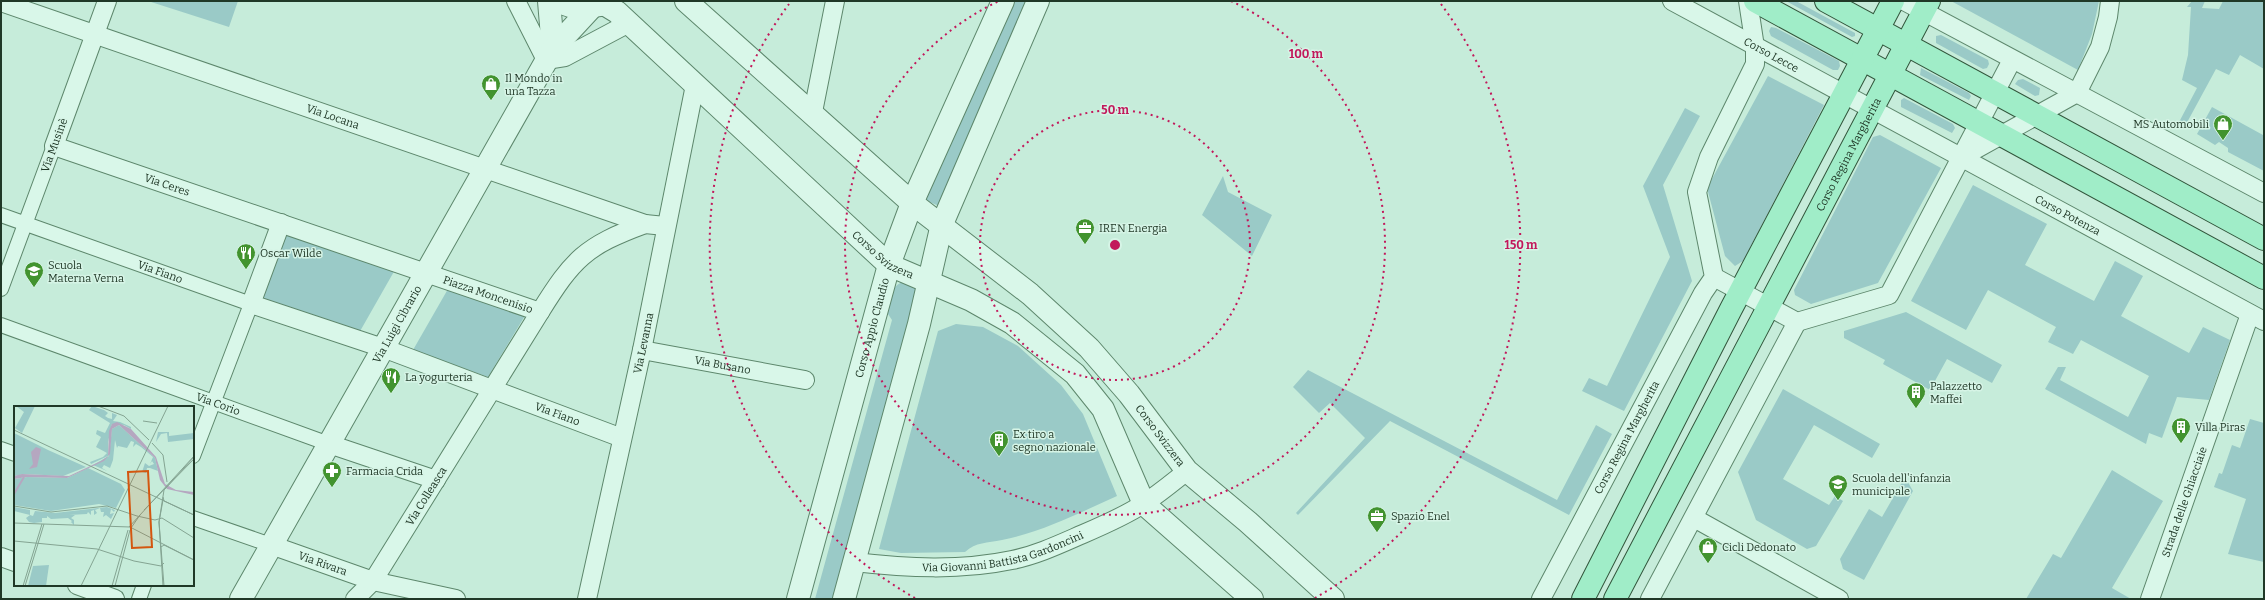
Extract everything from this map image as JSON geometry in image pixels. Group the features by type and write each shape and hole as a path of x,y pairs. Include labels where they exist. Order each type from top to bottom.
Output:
{"main road":[{"path":"1755,1 2264,278"},
{"path":"1826,1 2264,239"},
{"path":"1583,599 1893,1"},
{"name":"Corso Regina Margherita","path":"1615,599 1769,308 1926,6"}],"street":[{"name":"Via Musinè","path":"1,289 107,1"},
{"path":"516,1 550,54 565,57 630,23"},
{"path":"549,1 550,54"},
{"path":"556,1 576,8 601,4"},
{"name":"Corso Svizzera","path":"686,1 813,112 912,203 942,224 1030,294 1089,348 1130,394 1187,471 1248,522 1333,599"},
{"path":"813,112 835,1"},
{"name":"Corso Appio Claudio","path":"798,599 889,265 912,203 1003,1"},
{"path":"844,599 930,281 942,224 1038,1"},
{"name":"Corso Lecce","path":"1672,1 1872,108"},
{"path":"1748,1 1756,47 1755,64 1709,157 1697,192 1714,277 1797,322 1889,295 1980,124 2012,60"},
{"path":"1904,1 1926,6 2012,60 2264,193"},
{"path":"1962,157 1999,135 2078,94 2100,47 2108,17 2110,1"},
{"name":"Via Locana","path":"1,2 485,167 645,224 665,226"},
{"name":"Via Luigi Cibrario","path":"241,599 550,54 601,4"},
{"name":"Corso Svizzera","path":"601,4 630,23 694,85 889,265 930,281 971,300 1012,323 1075,374 1103,409 1144,504 1252,599"},
{"name":"Via Levanna","path":"587,599 642,350 665,226 694,85"},
{"name":"Corso Potenza","path":"1872,108 2257,317"},
{"name":"Via Ceres","path":"54,146 281,223"},
{"name":"Via Fiano","path":"1,215 251,304"},
{"path":"194,453 281,223"},
{"name":"Piazza Moncenisio","path":"281,223 425,274 540,312 493,388"},
{"path":"540,312 560,279 582,255 618,234 645,224"},
{"name":"Corso Regina Margherita","path":"1541,599 1703,293 1714,277"},
{"path":"251,304 383,348 493,388"},
{"name":"Strada delle Ghiacciaie","path":"2150,599 2257,317"},
{"path":"1650,599 1797,322"},
{"name":"Via Corio","path":"1,325 329,444 436,480"},
{"name":"Via Busano","path":"642,350 804,380"},
{"name":"Via Fiano","path":"493,388 622,438"},
{"name":"Via Colleasca","path":"355,599 373,582 493,388"},
{"path":"1,449 14,454"},
{"name":"Corso Svizzera","path":"1144,504 1187,471"},
{"name":"Via Giovanni Battista Gardoncini","path":"854,562 900,567 942,567 982,565 1013,560 1068,540 1103,525 1144,504"},
{"name":"Via Rivara","path":"194,518 373,582 456,599"},
{"path":"1694,518 1839,599"},
{"path":"1,557 14,562"},
{"path":"80,586 115,599"},
{"path":"139,599 144,586"}],"shaded area":[{"path":"148,1 238,1 229,27"},
{"path":"1013,1 1030,1 939,206 925,200"},
{"path":"1786,1 1796,1 1855,33 1855,36 1852,37"},
{"path":"1951,1 2099,1 2092,34 2078,70"},
{"path":"2192,1 2205,1 2202,8 2219,9 2223,1 2264,1 2264,69 2240,55 2229,75 2216,69 2184,128 2178,124 2197,88 2182,80 2188,55 2191,7 2187,7"},
{"path":"1771,27 1776,28 1839,61 1840,66 1838,70 1833,70 1771,36 1769,31"},
{"path":"1941,35 1988,60 1989,64 1987,68 1983,69 1936,43 1936,36"},
{"path":"1921,68 1969,93 1971,96 1969,100 1920,75"},
{"path":"1768,76 1824,105 1743,261 1735,266 1725,256 1707,188"},
{"path":"2023,79 2040,88 2039,95 2035,96 2015,84 2018,80"},
{"path":"1904,98 1953,124 1955,128 1952,133 1901,107 1901,100"},
{"path":"2212,107 2263,135 2264,133 2264,171 2228,152 2228,148 2219,142 2215,145 2197,134"},
{"path":"1685,108 1700,116 1663,185 1692,281 1624,411 1582,391 1589,378 1607,386 1670,257 1643,186"},
{"path":"1880,135 1941,168 1878,283 1811,304 1795,295 1794,290 1873,137"},
{"path":"1223,176 1228,192 1272,215 1252,256 1202,215"},
{"path":"1973,185 2047,224 2025,265 2094,301 2115,261 2143,276 2121,316 2189,353 2203,327 2230,340 2209,400 2177,397 2162,438 2149,433 2146,444 2045,389 2058,367 2066,367 2060,380 2128,417 2149,376 2081,340 2073,354 2048,342 2056,327 1988,290 1966,330 1911,301"},
{"path":"286,229 396,268 359,333 259,300"},
{"path":"907,281 914,285 916,292 835,599 815,599 892,320 886,311 894,288 902,282"},
{"path":"448,289 526,314 488,377 413,350"},
{"path":"1906,312 2002,365 1992,383 1947,359 1930,390 1883,364 1885,360 1844,338 1844,331"},
{"path":"956,324 983,327 1018,346 1061,385 1083,414 1117,496 1046,527 1017,537 973,546 965,552 901,553 879,549 938,331"},
{"path":"1308,370 1557,500 1596,425 1612,434 1569,515 1390,421 1298,515 1296,513 1365,438 1330,403 1319,413 1293,387"},
{"path":"1783,389 1880,444 1872,458 1814,425 1783,479 1829,505 1835,496 1843,501 1816,546 1807,549 1756,520 1738,472"},
{"path":"2250,419 2264,423 2264,562 2228,554 2246,499 2214,487 2219,473 2222,474 2232,445 2240,448"},
{"path":"2112,470 2163,501 2112,588 2131,599 2026,599 2053,554 2061,558"},
{"path":"1905,477 1913,491 1864,580 1843,569 1840,559 1869,509 1882,517"}],"place":[{"name":"Il Mondo in una Tazza","path":"491,101"},
{"name":"MS Automobili","path":"2223,141"},
{"name":"IREN Energia","path":"1085,245"},
{"name":"Oscar Wilde","path":"246,270"},
{"name":"Scuola Materna Verna","path":"34,288"},
{"name":"La yogurteria","path":"391,394"},
{"name":"Palazzetto Maffei","path":"1916,409"},
{"name":"Villa Piras","path":"2181,444"},
{"name":"Ex tiro a segno nazionale","path":"999,457"},
{"name":"Farmacia Crida","path":"332,488"},
{"name":"Scuola dell'infanzia municipale","path":"1838,501"},
{"name":"Spazio Enel","path":"1377,533"},
{"name":"Cicli Dedonato","path":"1708,564"}]}
